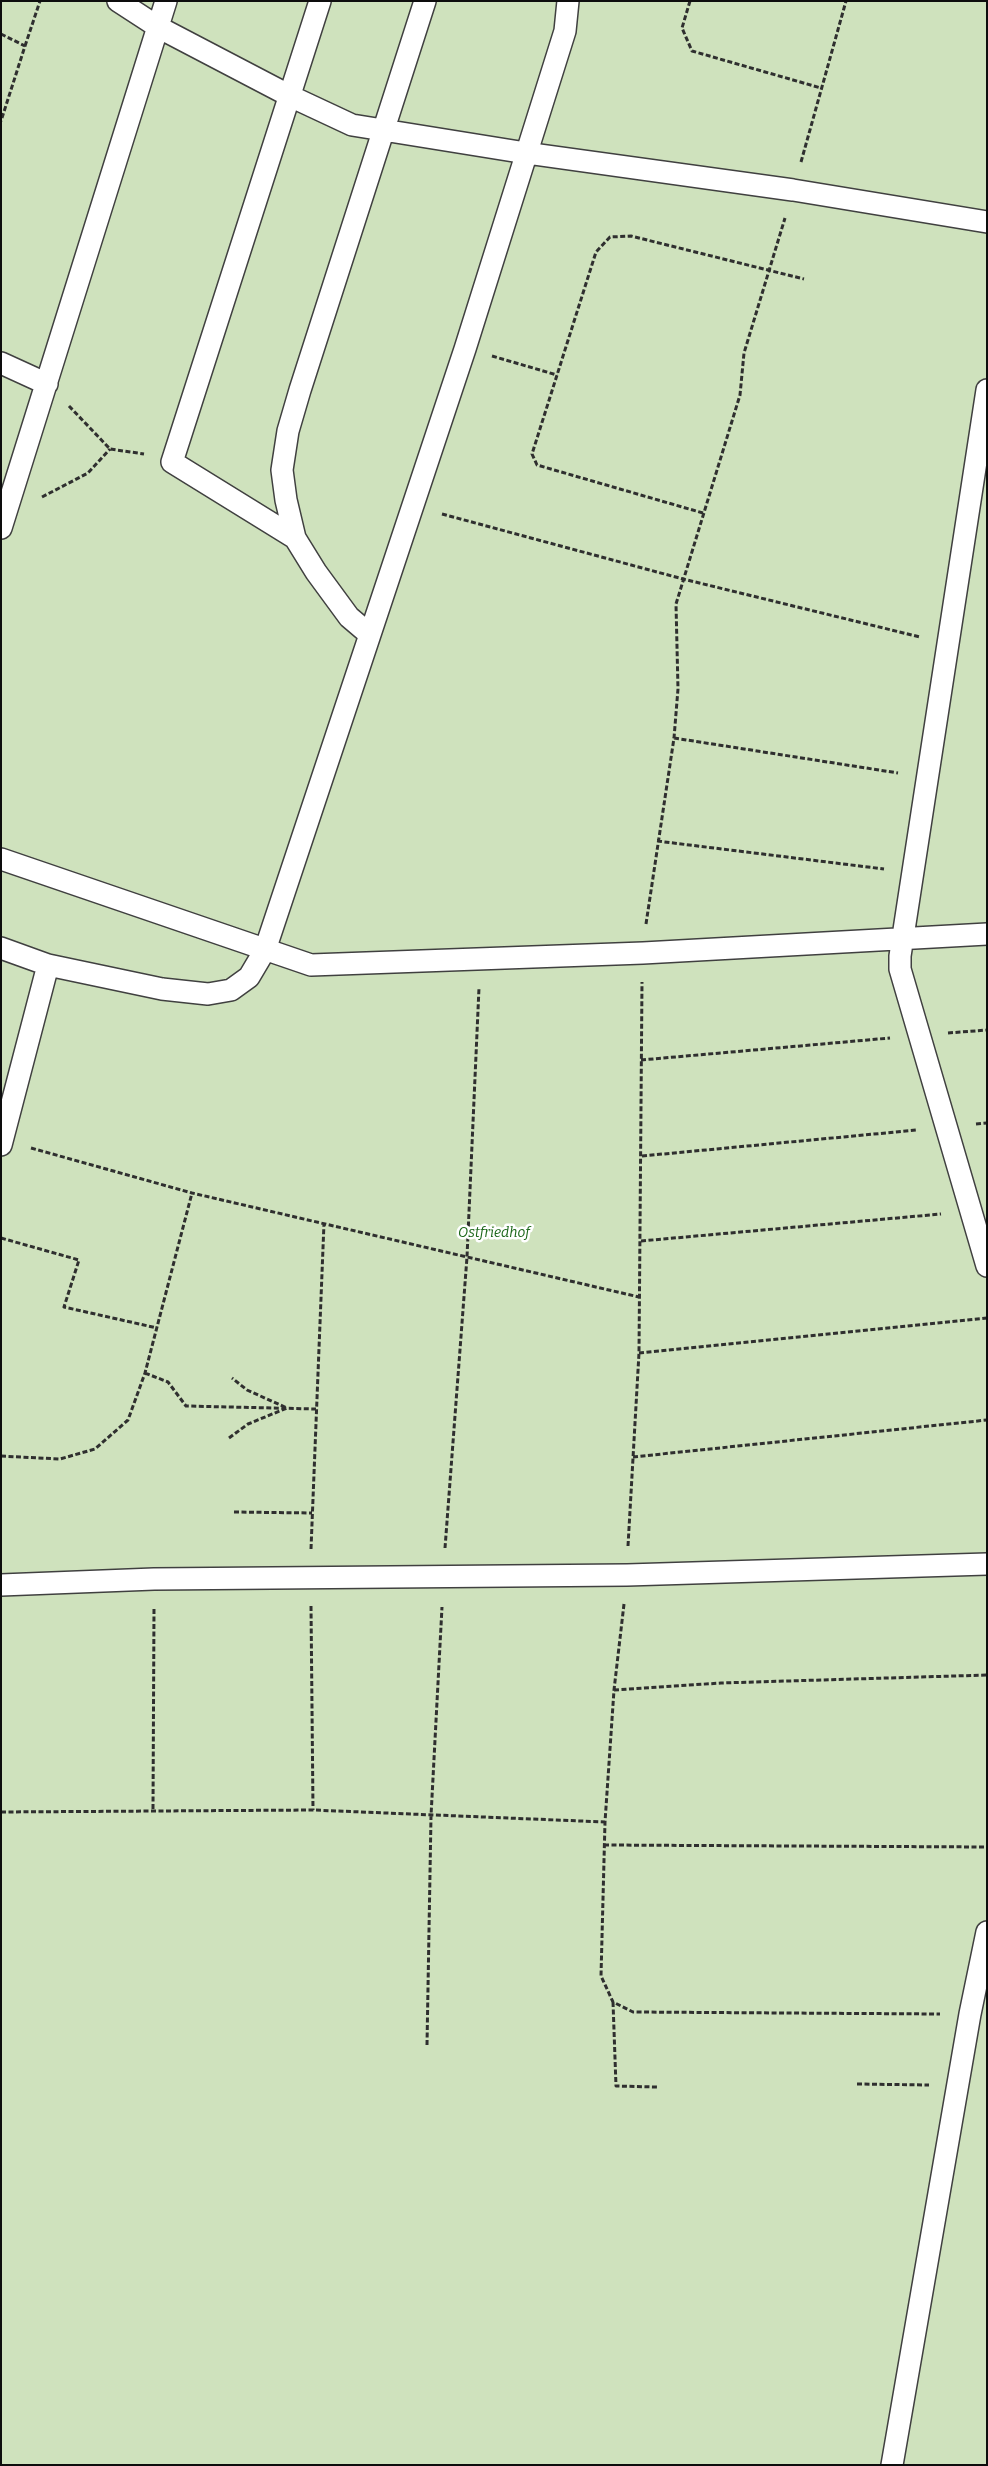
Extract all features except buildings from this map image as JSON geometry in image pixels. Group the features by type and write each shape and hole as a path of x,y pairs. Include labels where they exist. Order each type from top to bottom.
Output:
{"lane":[{"path":"118,1 158,27 290,96 352,125 526,154 793,190 987,222"},
{"path":"1,528 166,1"},
{"path":"296,538 172,462 320,1"},
{"path":"369,634 349,617 316,572 296,538 286,500 282,470 288,431 425,1"},
{"path":"1,948 48,965 162,990 208,994 231,990 249,977 265,950 465,349 565,31 568,1"},
{"path":"1,363 47,384"},
{"path":"987,390 947,644 900,969 987,1266"},
{"path":"1,859 311,965 480,957 642,953 987,934"},
{"path":"2,1143 48,965"},
{"path":"1,1585 154,1579 627,1575 987,1564"},
{"path":"892,2465 957,2085 987,1932"}],"path":[{"path":"1,121 40,1"},
{"path":"690,1 682,28 692,51 821,88"},
{"path":"657,2087 616,2086 613,2002 601,1976 605,1822 614,1690 627,1575 639,1354 642,1156 642,953 657,841 674,738 678,689 676,604 682,579 740,395 744,353 793,190 846,1"},
{"path":"1,34 25,46"},
{"path":"703,513 537,465 532,454 596,252 610,237 631,236 804,279"},
{"path":"465,349 556,375"},
{"path":"47,384 92,428 110,449 133,451 172,462"},
{"path":"38,499 88,472 110,449"},
{"path":"413,506 682,579 947,644"},
{"path":"674,738 928,778"},
{"path":"657,841 915,872"},
{"path":"427,2045 431,1816 443,1576 467,1257 480,957"},
{"path":"641,1060 987,1030"},
{"path":"642,1156 987,1123"},
{"path":"2,1143 192,1193 639,1297"},
{"path":"1,1456 60,1459 95,1449 128,1420 145,1373 192,1193"},
{"path":"640,1241 972,1211"},
{"path":"313,1810 312,1513 324,1223"},
{"path":"1,1238 79,1260 64,1307 157,1328"},
{"path":"639,1354 987,1318"},
{"path":"145,1373 168,1382 186,1406 316,1409"},
{"path":"232,1378 247,1390 287,1408"},
{"path":"228,1438 248,1424 287,1408"},
{"path":"633,1457 987,1420"},
{"path":"234,1512 312,1513"},
{"path":"153,1810 154,1579"},
{"path":"614,1690 721,1683 987,1675"},
{"path":"1,1812 313,1810 605,1822"},
{"path":"604,1845 987,1847"},
{"path":"613,2002 633,2012 970,2014"},
{"path":"857,2084 957,2085"}],"green space":[{"name":"Ostfriedhof","path":"1,1 987,1 987,2465 1,2465"}]}
